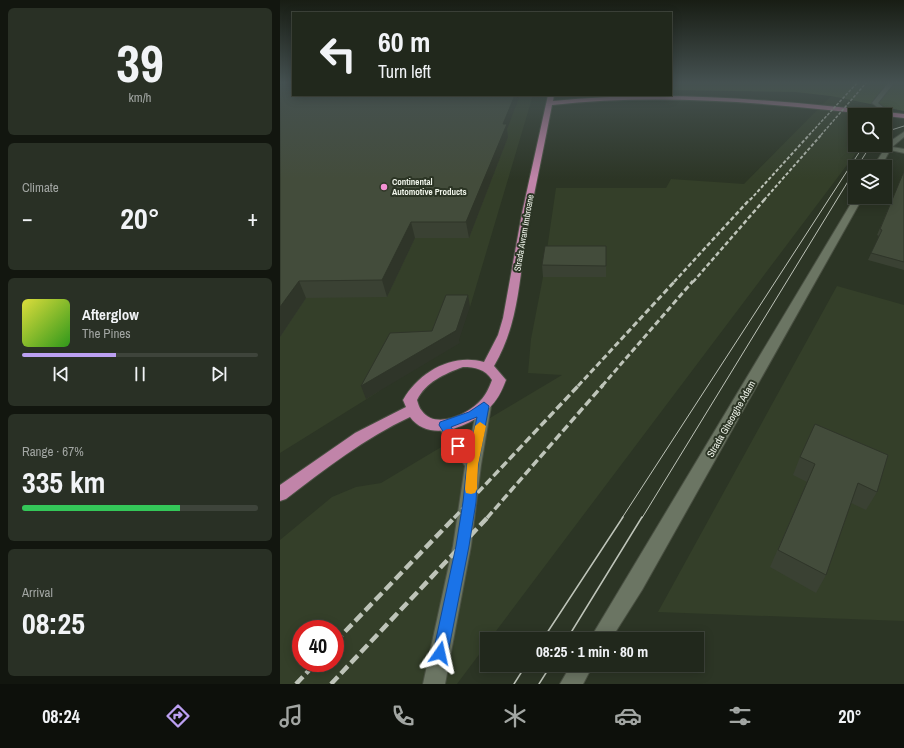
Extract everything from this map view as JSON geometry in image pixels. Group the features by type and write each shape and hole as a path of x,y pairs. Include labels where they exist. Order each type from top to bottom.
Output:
{"main road":[{"name":"Strada Avram Imbroane","path":"487,367 497,353 510,320 522,231 547,115"},
{"path":"474,363 487,367 496,374 499,380 493,396 484,406 473,415 444,425 432,426 417,419 412,410 410,400 414,391 420,384 432,375 462,364 474,363"},
{"path":"280,494 369,431 388,420 412,410"}],"street":[{"path":"892,142 895,138 904,134"},
{"path":"892,149 904,151"},
{"name":"Strada Gheorghe Adam","path":"604,632 655,550 855,204"},
{"path":"434,684 470,502 473,465 484,406"},
{"path":"444,425 473,465"},
{"path":"571,684 579,672"}],"shaded area":[{"path":"280,115 527,115 470,307 378,392 280,453"},
{"path":"812,115 848,115 848,152 857,152 851,160 848,160 848,164 495,632 480,632 480,653 457,684 280,684 280,540 332,497 356,487 381,483 562,375 528,373 531,339 543,277 556,188 666,188 671,179 744,184"},
{"path":"837,286 904,305 904,621 658,612"}],"building":[{"name":"Continental Automotive Products","path":"280,115 507,115 503,124 507,124 466,222 411,222 382,280 299,281 280,307"},
{"path":"904,171 904,262 871,253 882,230 880,229 890,204 892,204 892,200"},
{"path":"545,246 606,246 606,266 542,265"},
{"path":"446,295 468,295 456,330 361,386 390,333 432,331"},
{"path":"815,424 888,455 877,492 858,483 826,575 778,550 815,464 800,457"}],"tram line":[{"path":"892,130 904,126"},
{"path":"622,518 859,152"},
{"path":"861,160 867,152"},
{"path":"642,518 848,181"},
{"path":"548,632 623,517"},
{"path":"571,632 642,517"},
{"path":"514,684 522,672"},
{"path":"539,684 547,672"}],"railway":[{"path":"809,135 828,115"},
{"path":"821,135 838,115"},
{"path":"750,200 810,134"},
{"path":"764,200 822,134"},
{"path":"674,282 750,199"},
{"path":"693,282 765,199"},
{"path":"578,386 675,281"},
{"path":"602,386 693,281"},
{"path":"454,518 579,385"},
{"path":"487,518 603,385"},
{"path":"344,633 455,517"},
{"path":"331,684 488,517"},
{"path":"296,684 307,672"}],"slow traffic":[{"path":"471,489 473,465 480,426"}],"place":[{"name":"Continental Automotive Products","path":"384,187"}],"route":[{"path":"440,653 470,502 473,465 484,406 473,415 444,425 458,446"}]}
